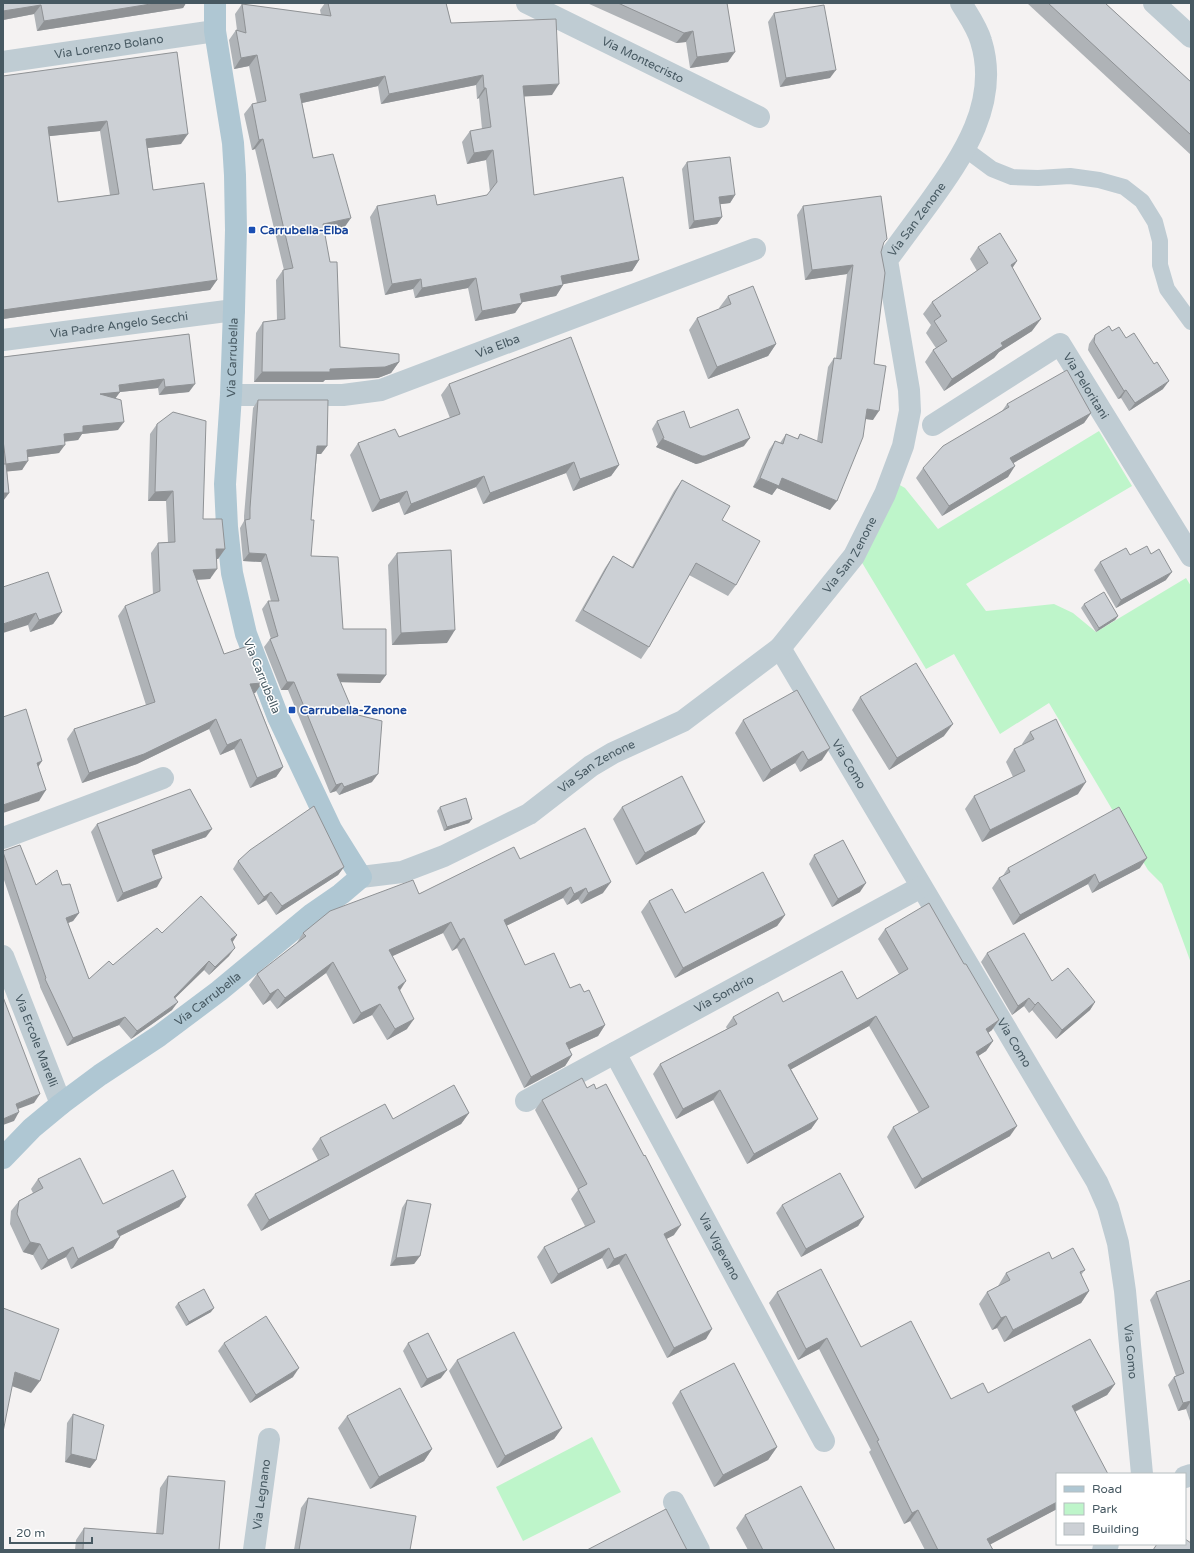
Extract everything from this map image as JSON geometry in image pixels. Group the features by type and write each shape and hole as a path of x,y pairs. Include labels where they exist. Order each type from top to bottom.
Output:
{"main road":[{"name":"Via Carrubella","path":"3,1158 32,1128 61,1104 100,1075 159,1036 219,991 312,914 341,894 360,877 331,829 278,717 246,634 232,573 227,527 225,484 231,395 236,223 233,143 215,31 215,3"}],"street":[{"name":"Via Montecristo","path":"527,3 759,117"},
{"name":"Via San Zenone","path":"360,877 402,872 444,856 529,814 590,766 613,753 683,721 780,648 854,556 885,494 903,446 910,411 887,260 951,173 965,149 978,121 984,99 985,77 981,40 961,3"},
{"path":"1154,3 1191,37"},
{"name":"Via Lorenzo Bolano","path":"3,62 215,31"},
{"name":"Via Elba","path":"231,395 343,395 381,390 755,249"},
{"name":"Via Padre Angelo Secchi","path":"3,340 234,310"},
{"name":"Via Peloritani","path":"934,425 1060,344 1191,556"},
{"name":"Via Como","path":"780,648 1097,1182 1108,1207 1118,1243 1125,1291 1142,1473"},
{"path":"3,838 163,778"},
{"name":"Via Sondrio","path":"526,1101 921,887"},
{"name":"Via Ercole Marelli","path":"3,956 61,1104"},
{"name":"Via Vigevano","path":"615,1053 824,1441"},
{"name":"Via Legnano","path":"254,1550 269,1439"},
{"path":"674,1502 699,1550"}],"lane":[{"path":"965,149 992,169 1012,176 1038,178 1070,176 1098,180 1124,187 1136,196 1142,201 1154,222 1160,241 1160,265 1168,289 1191,322"}],"green space":[{"path":"1099,431 1132,486 966,584 986,611 1054,604 1073,613 1096,632 1186,578 1191,586 1191,963 1162,884 1148,870 1049,703 1000,734 954,654 926,669 861,561 898,484 905,488 938,529"},
{"path":"592,1437 621,1492 523,1541 496,1487"}],"building":[{"path":"3,3 157,3 44,21 41,5 3,11"},
{"path":"328,3 446,3 451,23 556,19 559,84 523,86 534,195 623,177 639,260 561,276 563,285 520,294 522,303 482,311 476,278 422,288 421,279 392,284 377,206 435,195 437,205 487,195 497,182 493,150 474,153 470,131 491,127 483,75 389,94 385,76 300,94 313,158 333,154 351,218 323,224 330,262 337,262 340,347 399,354 399,362 385,367 330,369 330,372 262,372 263,322 285,319 283,270 293,268 263,139 259,140 252,104 266,101 257,55 241,58 236,30 246,33 242,4 331,16"},
{"path":"618,3 727,3 735,52 697,57 693,31 684,33"},
{"path":"1048,3 1105,3 1191,82 1191,135"},
{"path":"824,5 836,70 786,78 774,13"},
{"path":"177,52 188,134 146,139 153,190 204,183 217,280 3,310 3,76","holes":["107,121 119,194 58,202 48,127"]},
{"path":"730,157 735,195 719,197 722,217 694,221 687,162"},
{"path":"881,196 887,239 884,242 881,252 885,273 874,364 886,366 879,411 867,409 863,437 837,501 782,478 779,486 760,478 775,441 783,444 786,434 798,439 800,434 822,443 834,358 841,359 853,265 812,270 803,206"},
{"path":"1000,233 1017,261 1011,265 1041,319 1001,343 1003,346 952,379 933,350 947,341 934,321 941,316 932,302 988,263 978,247"},
{"path":"753,286 776,344 717,367 697,318 731,304 728,296"},
{"path":"1109,326 1112,331 1119,327 1126,338 1134,333 1154,364 1157,362 1169,381 1135,403 1126,390 1124,391 1094,342 1095,335"},
{"path":"189,334 195,384 165,387 164,379 119,385 120,392 100,394 121,400 124,422 83,426 83,432 64,434 65,445 27,450 28,461 6,464 3,440 3,357"},
{"path":"571,337 619,465 580,479 574,462 490,493 484,476 411,504 407,491 380,500 358,443 395,429 399,437 460,414 449,384"},
{"path":"1067,370 1091,413 1010,458 1015,466 949,506 923,468 943,446 1009,407 1007,404"},
{"path":"258,400 328,400 327,446 317,446 311,520 314,520 311,556 338,557 343,629 386,629 386,675 337,674 354,714 382,721 378,774 344,787 342,783 336,785 294,682 287,682 270,639 278,636 268,601 279,601 266,554 249,553 245,520 250,519"},
{"path":"738,409 750,438 705,456 662,439 664,438 657,421 684,411 690,428"},
{"path":"173,412 206,421 203,519 222,519 225,549 216,549 217,569 193,570 224,654 248,646 262,683 250,684 283,767 257,778 241,739 227,745 216,719 144,754 89,773 74,729 155,702 125,606 160,591 158,543 175,542 173,491 155,492 157,424"},
{"path":"3,464 6,464 9,493 3,493"},
{"path":"682,480 730,506 722,520 760,541 736,585 696,563 649,647 583,610 613,556 633,568"},
{"path":"1147,546 1151,554 1159,549 1172,572 1121,600 1100,562 1126,548 1130,555"},
{"path":"451,550 455,630 401,633 397,553"},
{"path":"48,572 62,612 39,620 36,613 3,624 3,587"},
{"path":"1104,592 1118,616 1099,628 1084,604"},
{"path":"916,663 953,724 897,758 860,697"},
{"path":"797,690 830,748 808,760 803,751 771,770 743,720"},
{"path":"26,709 42,761 37,763 46,790 3,805 3,717"},
{"path":"1056,719 1086,782 990,830 974,796 1025,771 1014,749 1034,739 1030,732"},
{"path":"682,776 705,822 645,853 622,807"},
{"path":"190,789 212,829 152,850 162,878 123,893 97,824"},
{"path":"466,798 472,819 447,827 440,807"},
{"path":"314,806 344,867 282,906 271,892 264,897 238,861 250,850"},
{"path":"1119,807 1147,858 1099,883 1095,874 1020,915 999,878 1010,872 1008,868"},
{"path":"585,828 611,882 588,893 586,888 574,894 571,887 504,920 525,965 554,953 570,988 580,984 584,992 589,990 605,1025 566,1043 572,1055 531,1077 464,938 460,940 451,922 389,950 406,981 398,987 414,1019 395,1029 380,1004 361,1013 333,962 285,998 278,989 270,994 257,974 306,936 303,933 330,911 413,880 419,894 514,847 520,859"},
{"path":"843,840 866,883 838,899 814,855"},
{"path":"20,845 36,885 57,870 62,885 70,884 79,913 66,918 89,979 109,961 113,965 157,928 162,933 201,896 237,935 231,939 235,948 215,967 209,961 174,997 178,1002 137,1031 125,1017 73,1038 45,979 46,978 3,852"},
{"path":"763,872 785,915 683,968 649,901 672,889 685,913"},
{"path":"929,903 964,964 966,964 999,1020 986,1029 993,1041 976,1052 1017,1126 922,1179 893,1127 929,1107 876,1016 788,1065 818,1119 754,1154 720,1090 683,1109 660,1064 737,1024 733,1017 778,992 783,1002 842,971 857,999 908,969 885,929"},
{"path":"1024,933 1052,981 1068,968 1095,1002 1062,1030 1038,1002 1035,1005 1029,998 1018,1006 987,953"},
{"path":"3,997 40,1094 16,1104 19,1112 3,1119"},
{"path":"582,1078 587,1088 594,1084 596,1089 606,1084 681,1225 664,1234 712,1329 674,1348 626,1254 614,1259 609,1248 558,1274 544,1247 595,1222 578,1189 587,1184 542,1100"},
{"path":"454,1085 469,1113 269,1220 255,1194 329,1155 320,1138 385,1104 393,1119"},
{"path":"80,1158 103,1204 173,1170 186,1197 117,1231 120,1237 78,1259 73,1247 48,1260 40,1244 30,1242 17,1214 19,1201 43,1188 38,1179"},
{"path":"840,1173 864,1217 806,1249 782,1205"},
{"path":"407,1200 431,1204 420,1256 396,1258"},
{"path":"1073,1248 1085,1270 1080,1272 1089,1291 1013,1330 1006,1316 1001,1318 987,1292 1010,1280 1006,1273 1049,1252 1052,1259"},
{"path":"821,1269 861,1347 911,1321 951,1399 983,1383 988,1393 1090,1339 1115,1384 1072,1406 1107,1473 1056,1473 1056,1503 987,1539 993,1550 938,1550 918,1510 912,1513 877,1441 879,1440 827,1338 806,1349 777,1292"},
{"path":"1191,1280 1191,1401 1183,1403 1174,1377 1184,1373 1156,1292"},
{"path":"204,1289 214,1308 189,1322 178,1303"},
{"path":"3,1308 59,1329 40,1381 15,1372 3,1432"},
{"path":"266,1316 299,1368 256,1395 224,1343"},
{"path":"514,1332 562,1428 505,1456 457,1360"},
{"path":"428,1333 447,1370 427,1379 408,1343"},
{"path":"734,1363 777,1447 723,1475 680,1391"},
{"path":"400,1388 432,1449 379,1477 347,1416"},
{"path":"73,1414 104,1425 96,1460 71,1454"},
{"path":"168,1476 225,1481 219,1550 83,1550 84,1528 163,1534"},
{"path":"801,1486 835,1550 763,1550 745,1515"},
{"path":"308,1498 416,1516 410,1550 299,1550"},
{"path":"666,1509 687,1550 587,1550"},
{"path":"1186,1540 1191,1543 1191,1550 1153,1550 1156,1545 1186,1545"}],"place":[{"name":"Carrubella-Elba","path":"252,230"},
{"name":"Carrubella-Zenone","path":"292,710"}]}
